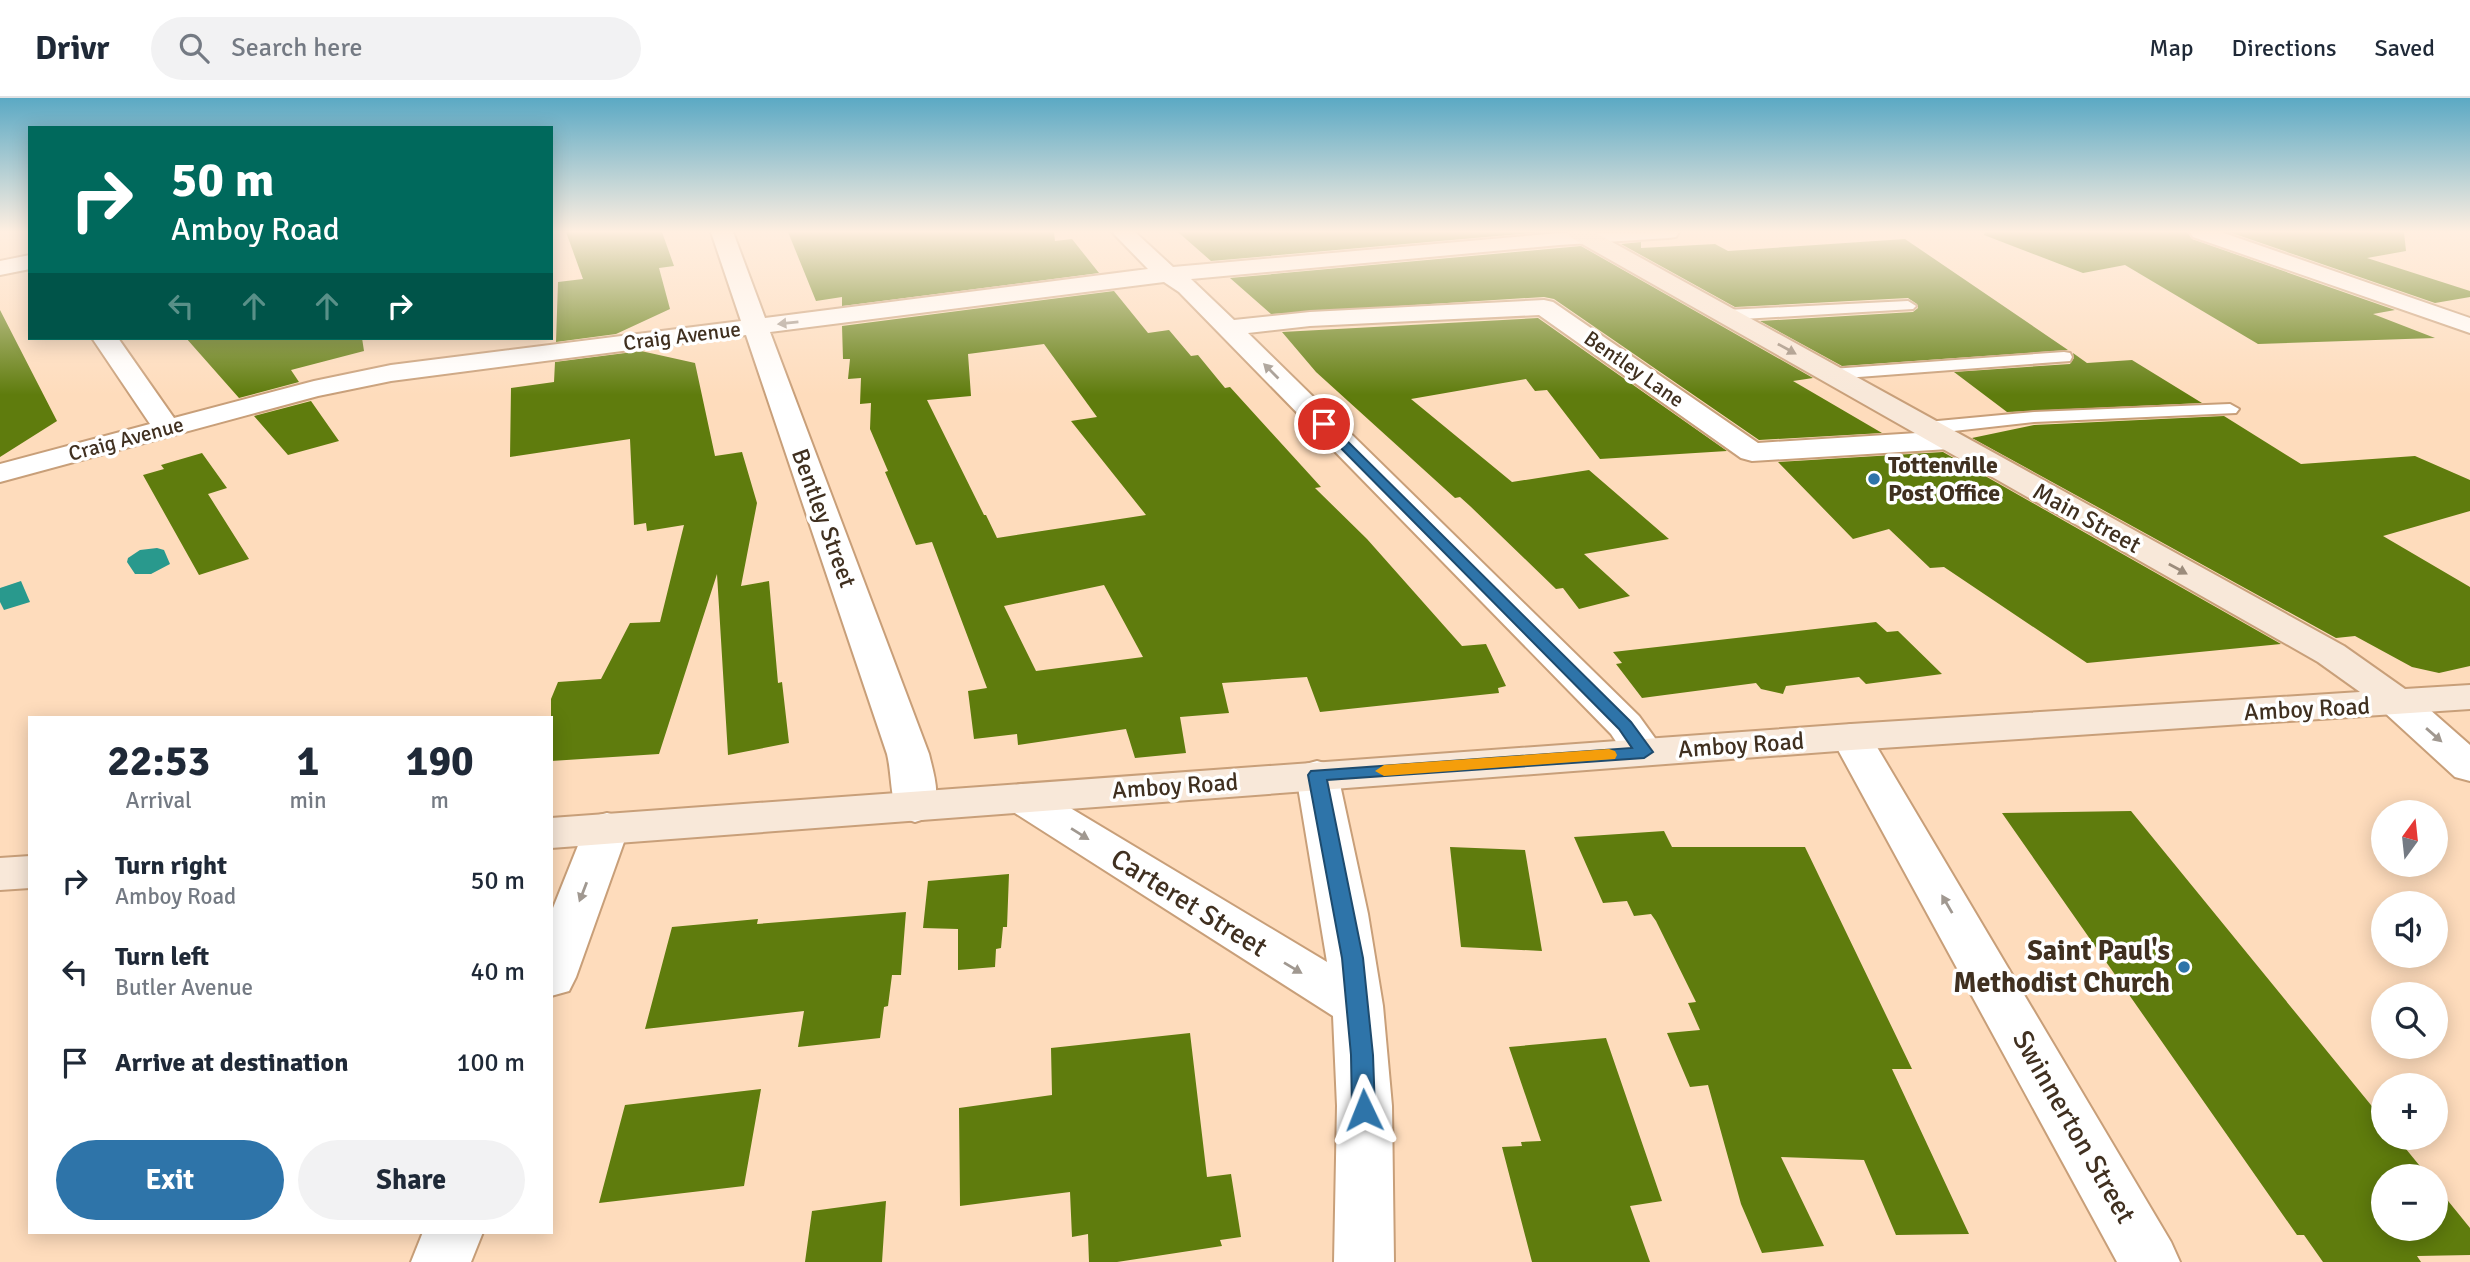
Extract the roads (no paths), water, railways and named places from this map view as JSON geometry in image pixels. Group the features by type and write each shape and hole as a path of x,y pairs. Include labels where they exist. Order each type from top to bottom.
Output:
{"street":[{"name":"Bentley Street","path":"741,286 908,754 914,778 915,807"},
{"name":"Craig Avenue","path":"0,473 364,378 1074,286"},
{"path":"1186,286 1625,725 1644,752"},
{"name":"Main Street","path":"1675,286 2330,654 2367,678 2398,703 2470,767"},
{"path":"2356,286 2470,326"},
{"name":"Bentley Lane","path":"1228,328 1310,319 1544,307 1752,452 1938,434"},
{"path":"106,340 167,428"},
{"name":"Amboy Road","path":"553,833 1851,737 2470,697"},
{"name":"Swinnerton Street","path":"1851,737 2150,1262"},
{"path":"1317,775 1352,958 1358,1006 1363,1083 1364,1262"},
{"name":"Carteret Street","path":"1022,798 1358,1006"},
{"path":"553,972 607,828"},
{"path":"0,874 28,872"},
{"path":"441,1262 452,1234"}],"lane":[{"path":"1726,315 1908,306"},
{"path":"1832,374 2064,357"},
{"path":"1938,434 2034,416 2230,409"}],"water":[{"path":"140,550 164,550 170,564 151,574 135,574 127,562 128,558"},
{"path":"21,581 30,602 4,610 0,602 0,588"}],"place":[{"name":"Tottenville Post Office","path":"1874,479"},
{"name":"Saint Paul's Methodist Church","path":"2184,967"}]}
